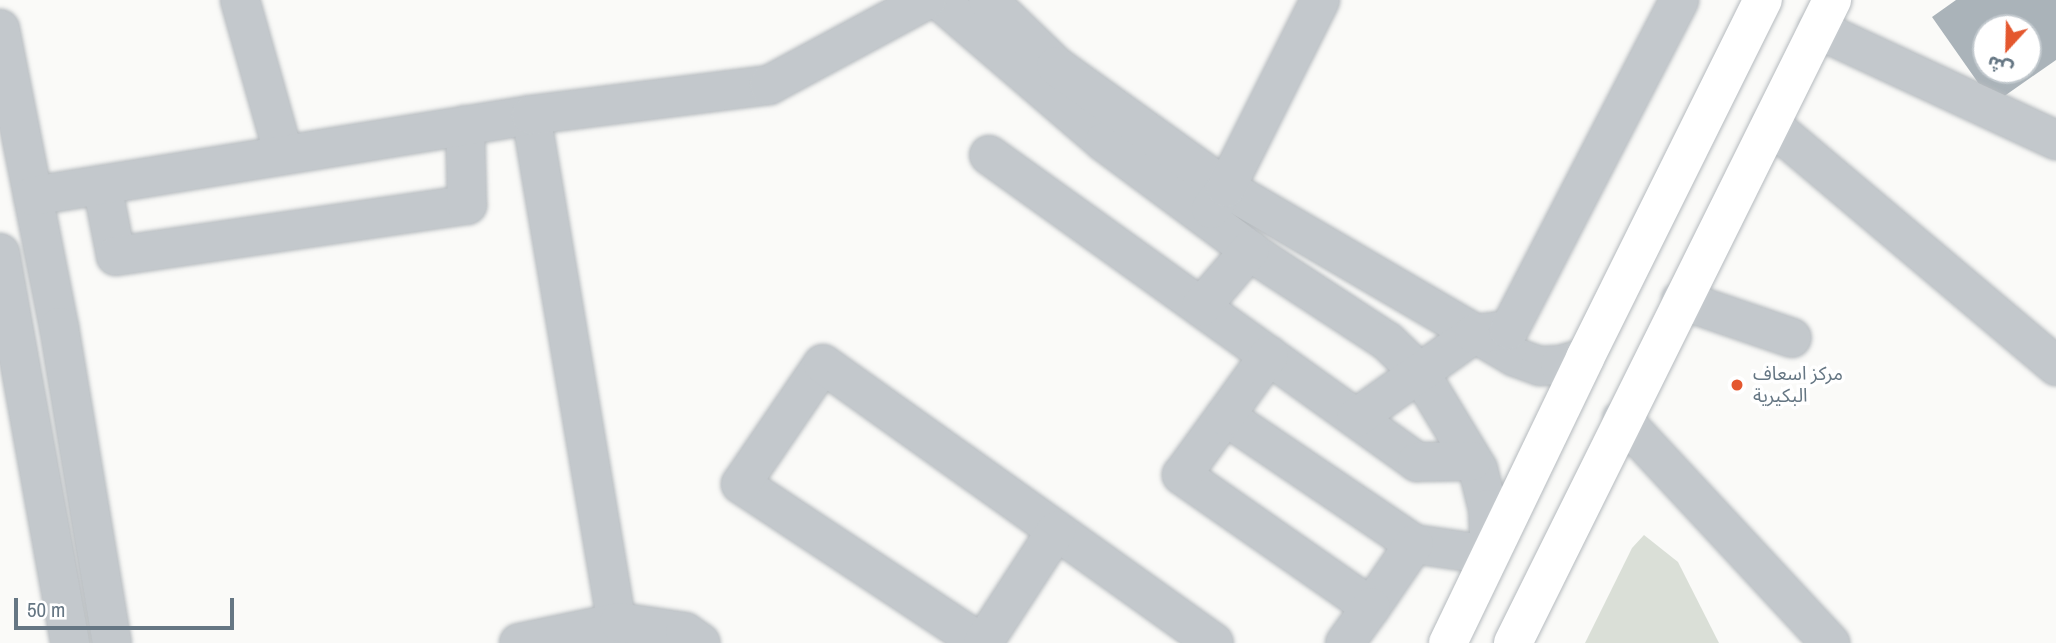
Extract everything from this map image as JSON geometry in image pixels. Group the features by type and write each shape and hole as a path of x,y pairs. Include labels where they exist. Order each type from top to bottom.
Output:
{"main road":[{"path":"1448,643 1585,358 1763,0"},
{"path":"1513,643 1824,15"}],"street":[{"path":"240,0 284,155"},
{"path":"33,196 531,115 769,85 927,0"},
{"path":"939,0 1104,142 1216,203 1515,357 1540,366 1560,366 1585,358"},
{"path":"988,0 1056,66 1216,203 1250,250 1387,341 1420,373 1478,469 1488,509 1490,555 1414,544 1225,416"},
{"path":"1216,203 1320,0"},
{"path":"1356,418 1474,334 1509,330 1679,0"},
{"path":"1824,15 2056,139"},
{"path":"0,29 61,341 112,643"},
{"path":"531,115 619,632"},
{"path":"1770,124 2051,347"},
{"path":"102,185 116,256 467,205 466,125"},
{"path":"989,155 1417,462 1472,461"},
{"path":"1201,307 1250,250"},
{"path":"0,253 70,643"},
{"path":"1681,300 1792,338"},
{"path":"1269,355 1182,475 1371,607"},
{"path":"1056,531 982,643 741,484 823,364 1214,643"},
{"path":"1622,419 1830,643"},
{"path":"1346,643 1414,544"},
{"path":"519,643 619,632 685,632 701,643"}],"shaded area":[{"path":"1644,535 1678,562 1719,643 1585,643 1632,548"}],"building":[{"path":"1956,0 2056,0 2056,60 2042,70 2042,14 1972,14 1972,74 1932,17"},
{"path":"1979,84 2022,84 1993,104"}],"place":[{"name":"مركز اسعاف البكيرية","path":"1737,385"}]}
